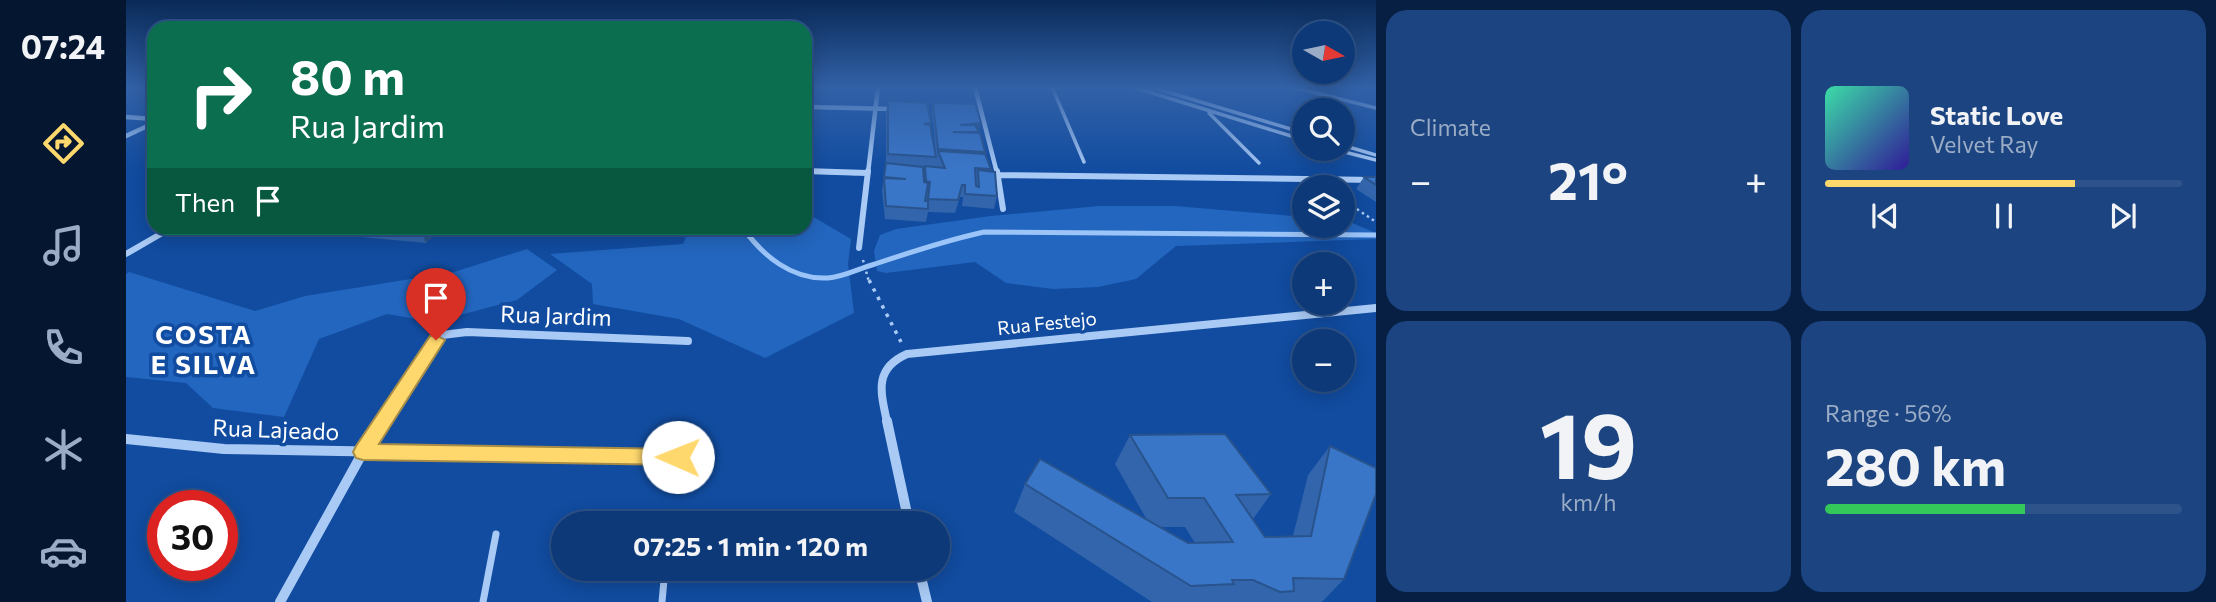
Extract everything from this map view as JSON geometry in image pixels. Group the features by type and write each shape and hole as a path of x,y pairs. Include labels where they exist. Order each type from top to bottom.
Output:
{"street":[{"path":"859,248 876,115"},
{"path":"982,115 998,175 1003,209"},
{"path":"126,117 147,120"},
{"path":"126,136 147,125"},
{"path":"812,171 867,173"},
{"path":"998,175 1376,180"},
{"path":"126,254 159,235"},
{"name":"Rua Festejo","path":"907,354 1376,308"},
{"name":"Rua Jardim","path":"280,602 363,452 436,340 442,335 467,332 688,341"},
{"path":"906,511 880,390 884,370 891,361 907,354"},
{"name":"Rua Lajeado","path":"126,439 224,449 678,457"},
{"path":"922,581 927,602"}],"lane":[{"path":"1064,115 1084,162"},
{"path":"1210,115 1259,163"},
{"path":"1220,115 1292,136"},
{"path":"1244,115 1292,129"},
{"path":"1355,150 1376,158"},
{"path":"1355,154 1376,158"},
{"path":"482,602 496,534"},
{"path":"662,602 664,581"}],"path":[{"path":"1355,208 1376,222"},
{"path":"859,248 870,284 907,354"}],"shaded area":[{"path":"1099,206 1175,206 1292,216 1292,238 1355,238 1355,224 1376,233 1376,239 1176,246 1136,279 1098,287 1053,289 1006,283 975,262 886,273 877,271 874,251 880,235 896,229 991,216"},
{"path":"812,216 851,239 848,264 854,313 765,358 679,319 593,304 592,284 550,254 683,244 687,235 812,235"},
{"path":"527,249 557,270 517,300 434,322 387,314 319,339 284,417 213,408 186,383 126,377 126,274 129,272 255,311 305,296 454,272"}],"building":[{"path":"888,115 929,115 931,123 924,124 930,125 936,157 888,154"},
{"path":"934,115 979,115 981,123 960,125 975,125 979,132 953,132 980,133 985,152 938,149"},
{"path":"938,151 985,154 991,169 975,168 976,186 979,187 978,170 995,172 997,196 965,194 965,185 962,185 958,200 928,199 930,182 926,181 925,166 945,168"},
{"path":"886,163 923,167 924,182 928,183 925,201 928,201 928,209 886,206 884,178 906,179 884,177"},
{"path":"1364,177 1376,177 1376,185"},
{"path":"1225,434 1271,494 1236,495 1265,537 1311,536 1330,446 1376,468 1376,494 1344,579 1293,578 1294,591 1280,592 1253,580 1232,580 1234,584 1191,586 1025,484 1040,459 1188,543 1233,542 1204,498 1168,498 1130,435"}],"waterway":[{"path":"749,235 769,257 791,270 815,278 846,274 943,242 984,232 1376,235"}],"district":[{"name":"COSTA E SILVA","path":"204,350"}],"route":[{"path":"436,340 363,452 678,457"}]}
